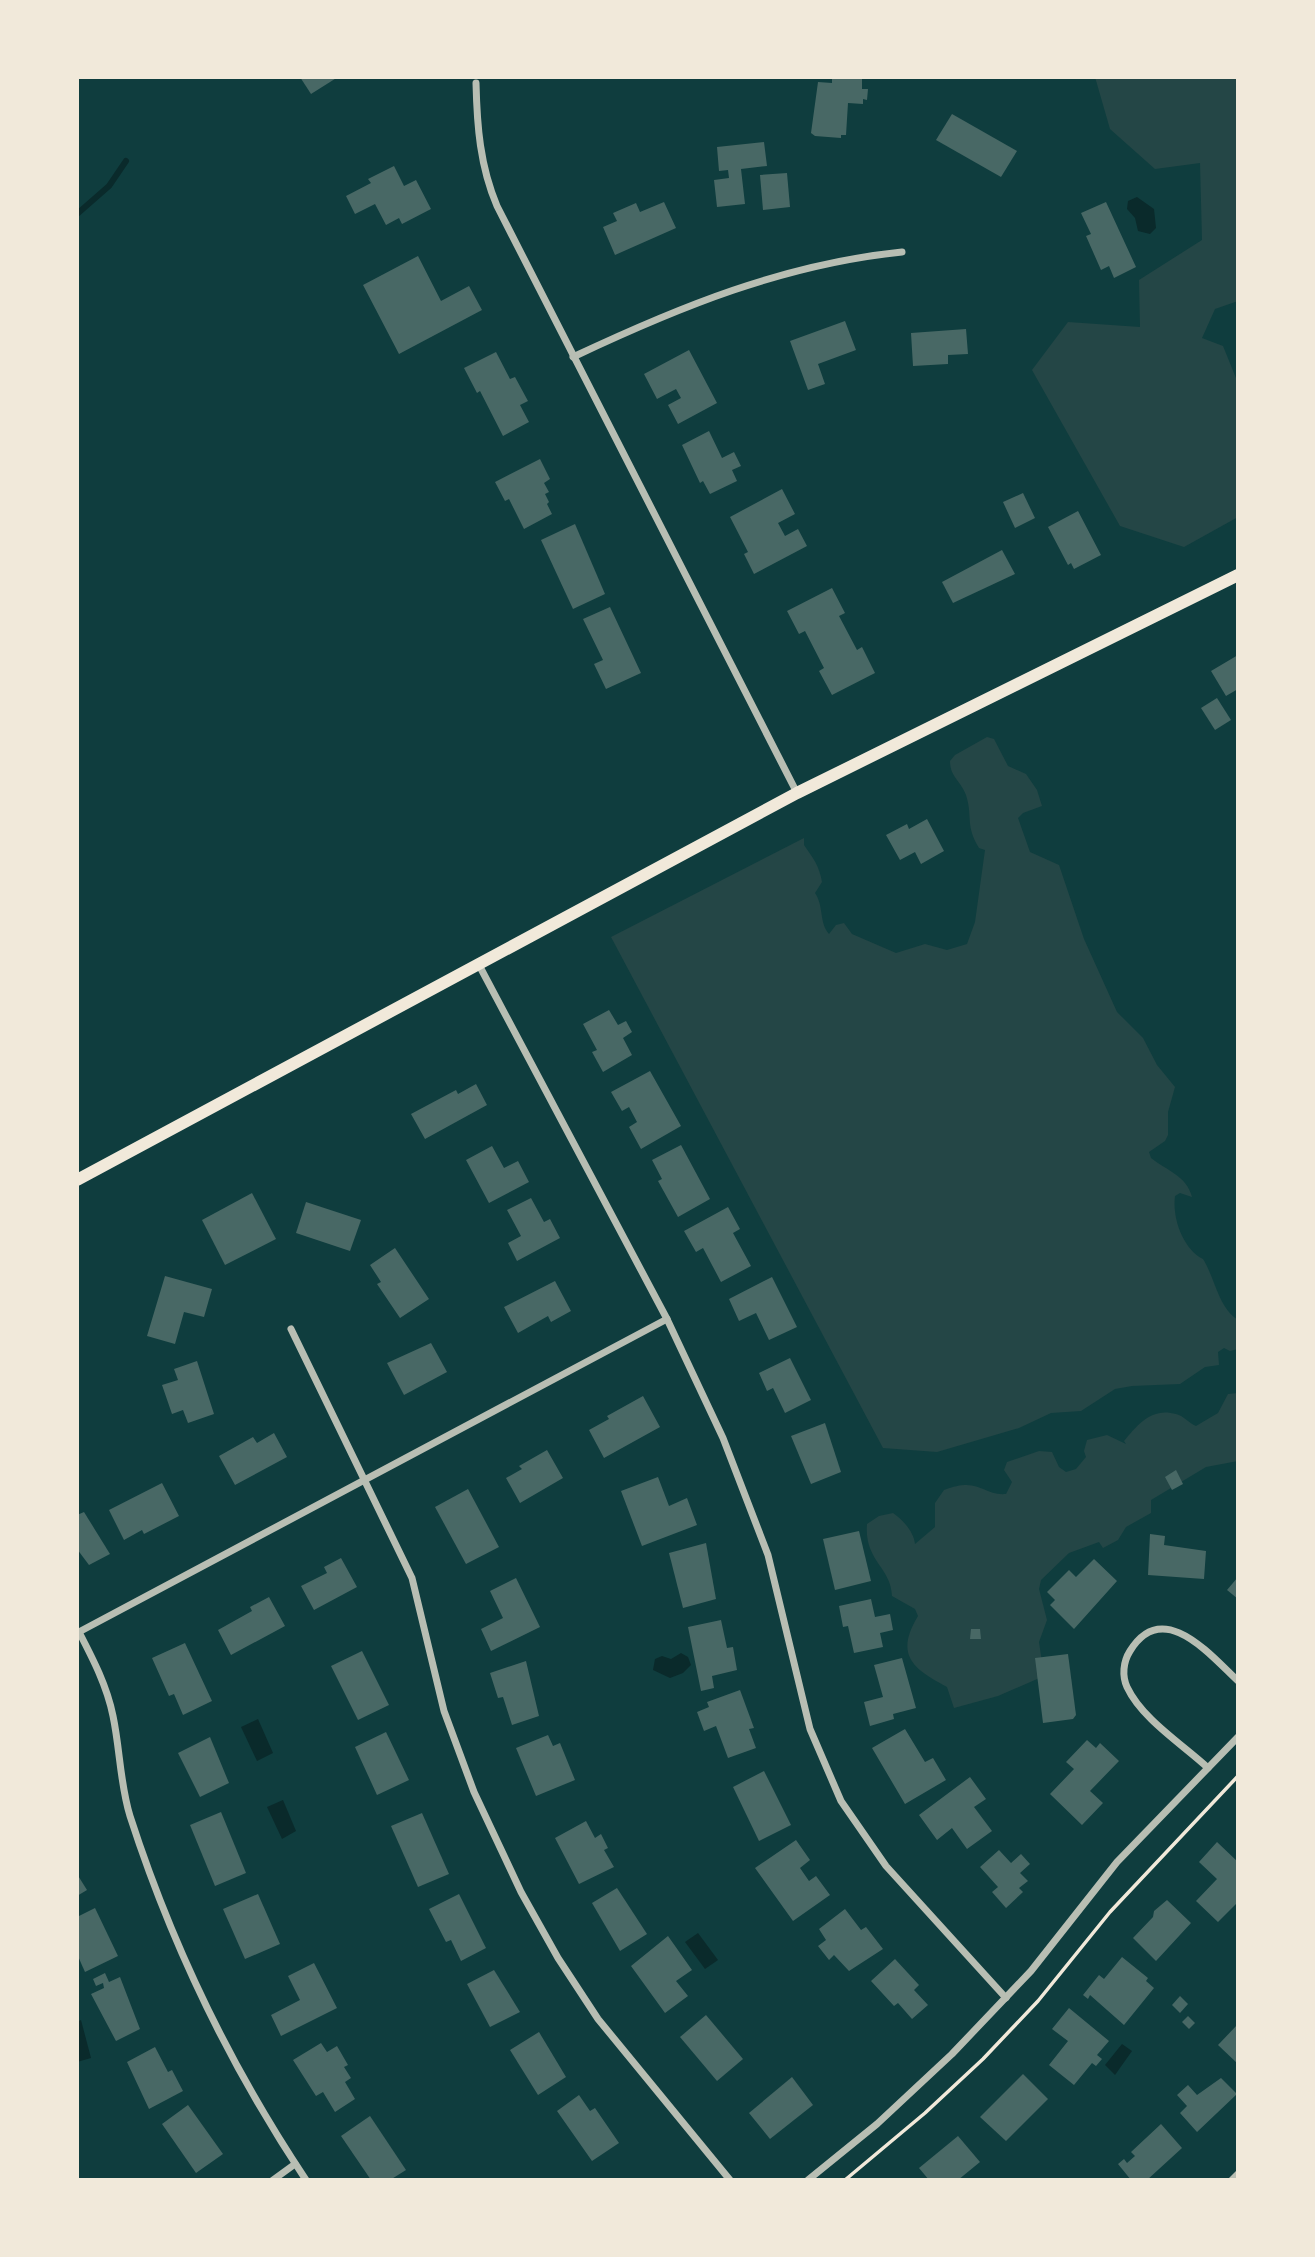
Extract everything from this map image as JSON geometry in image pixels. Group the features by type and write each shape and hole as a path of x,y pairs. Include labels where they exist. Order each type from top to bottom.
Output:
{"main road":[{"path":"77,1180 797,793 1238,575"}],"street":[{"path":"476,83 477,130 488,183 573,357 797,793"},
{"path":"573,357 672,311 748,283 831,262 902,252"},
{"path":"479,965 667,1319 723,1438 768,1555 810,1729 841,1801 886,1866 1006,1998"},
{"path":"306,2180 245,2084 197,1992 171,1931 129,1811 113,1716 102,1679 78,1633 667,1319"},
{"path":"291,1328 412,1578 444,1712 474,1792 521,1892 558,1958 598,2019 730,2180"},
{"path":"1208,1768 1150,1715 1126,1686 1125,1663 1135,1643 1145,1634 1161,1629 1176,1630 1191,1637 1238,1681"},
{"path":"808,2180 893,2109 1006,1998 1117,1862 1238,1737"},
{"path":"273,2180 295,2164"},
{"path":"1232,2180 1238,2174"}],"path":[{"path":"845,2180 925,2113 997,2045 1038,2001 1110,1912 1238,1776"}],"shaded area":[{"path":"1095,77 1238,77 1238,301 1215,309 1202,338 1223,346 1238,383 1238,517 1184,547 1120,526 1032,370 1068,322 1140,327 1139,280 1202,240 1200,163 1155,169 1110,129"},
{"path":"1137,197 1154,209 1156,228 1150,234 1138,231 1135,218 1127,209 1128,201"},
{"path":"987,737 994,739 1008,766 1026,774 1037,790 1042,806 1023,813 1018,818 1030,852 1059,865 1084,939 1117,1012 1143,1038 1157,1065 1175,1087 1168,1112 1168,1135 1165,1141 1149,1152 1151,1158 1181,1178 1189,1190 1192,1197 1180,1193 1175,1196 1177,1223 1190,1248 1203,1259 1226,1308 1238,1320 1238,1349 1230,1351 1224,1348 1218,1352 1219,1365 1205,1367 1180,1384 1115,1389 1081,1411 1051,1413 1019,1428 937,1452 883,1448 611,937 804,838 804,845 821,876 822,882 815,893 829,934 836,925 844,923 852,934 896,953 925,944 947,950 967,944 975,922 985,850 979,848 975,840 966,795 952,771 950,761 955,755"},
{"path":"1238,1393 1238,1461 1206,1467 1151,1500 1151,1513 1126,1527 1118,1540 1103,1548 1099,1542 1069,1553 1041,1580 1039,1589 1047,1620 1039,1642 1044,1676 998,1696 954,1708 947,1687 918,1668 908,1652 911,1630 918,1616 915,1609 892,1596 891,1586 870,1547 867,1524 879,1516 893,1513 913,1535 915,1544 935,1527 935,1503 944,1490 966,1485 1006,1494 1012,1482 1004,1470 1007,1462 1039,1451 1052,1452 1059,1467 1066,1472 1076,1469 1086,1457 1084,1451 1087,1440 1107,1435 1126,1444 1124,1441 1146,1418 1167,1412 1179,1415 1196,1426 1218,1413 1228,1394"},
{"path":"681,1653 688,1657 691,1665 683,1673 670,1678 653,1670 655,1659 662,1656 671,1659"},
{"path":"258,1719 273,1753 257,1761 241,1727"},
{"path":"283,1800 296,1831 282,1839 267,1807"},
{"path":"698,1933 718,1960 705,1969 685,1942"},
{"path":"81,2020 91,2058 77,2062 77,2022"},
{"path":"1122,2044 1132,2051 1115,2075 1105,2065"}],"building":[{"path":"300,77 338,77 311,94"},
{"path":"832,77 862,79 862,89 868,89 867,100 863,99 863,104 848,103 846,135 841,135 841,138 815,136 811,133 818,82 832,83"},
{"path":"952,114 1017,151 1001,177 936,140"},
{"path":"764,142 767,166 741,169 745,204 717,207 714,180 729,178 728,170 719,171 717,147"},
{"path":"394,166 404,186 416,180 431,209 402,224 399,218 386,225 375,204 355,214 346,196 371,183 368,179"},
{"path":"787,173 790,207 763,210 760,175"},
{"path":"664,202 676,228 615,255 603,227 617,221 613,213 636,203 640,212"},
{"path":"1106,202 1136,267 1114,278 1109,266 1101,270 1086,236 1091,234 1081,213"},
{"path":"418,256 441,301 469,286 482,310 399,354 363,285"},
{"path":"845,321 856,350 818,364 825,384 808,390 790,341"},
{"path":"966,329 968,354 948,355 948,364 913,366 911,333"},
{"path":"689,350 717,403 678,424 668,405 681,398 676,389 657,399 644,374"},
{"path":"496,352 510,379 515,377 528,401 520,405 529,422 503,436 480,391 477,393 464,368"},
{"path":"709,431 722,458 734,452 741,466 732,470 737,481 710,494 703,481 700,483 682,445"},
{"path":"540,459 550,479 544,483 549,492 545,494 552,514 524,529 509,499 505,501 495,482"},
{"path":"782,489 795,514 778,523 785,536 798,529 807,546 754,574 744,554 748,552 730,517"},
{"path":"1023,493 1035,518 1015,528 1003,502"},
{"path":"1078,511 1101,555 1074,569 1071,563 1068,565 1048,527"},
{"path":"575,524 605,594 573,609 541,540"},
{"path":"1002,550 1015,574 953,603 942,582"},
{"path":"832,588 845,613 839,616 857,650 862,647 875,673 832,695 819,671 824,668 805,631 799,634 787,611"},
{"path":"610,607 641,673 606,689 594,664 603,660 583,619"},
{"path":"1238,655 1238,689 1226,696 1211,671"},
{"path":"1217,698 1231,720 1215,730 1201,708"},
{"path":"927,819 944,851 921,864 915,852 900,860 886,835 907,824 909,829"},
{"path":"609,1010 618,1025 626,1021 632,1032 623,1038 632,1055 603,1072 592,1052 597,1050 583,1024"},
{"path":"650,1071 681,1126 641,1149 629,1127 637,1122 629,1107 622,1111 611,1092"},
{"path":"476,1084 487,1105 425,1139 411,1114 456,1090 458,1094"},
{"path":"681,1145 710,1199 678,1217 658,1181 662,1179 652,1160"},
{"path":"492,1146 504,1168 518,1161 529,1182 489,1203 466,1160"},
{"path":"252,1193 276,1239 225,1265 202,1220"},
{"path":"531,1198 544,1222 550,1219 560,1238 517,1261 508,1243 521,1236 507,1210"},
{"path":"306,1202 361,1220 350,1251 296,1233"},
{"path":"728,1207 740,1229 733,1233 751,1266 721,1282 703,1248 696,1252 684,1231"},
{"path":"395,1248 429,1299 400,1318 377,1284 381,1282 370,1265"},
{"path":"165,1276 212,1289 204,1317 184,1312 175,1344 147,1336"},
{"path":"772,1277 797,1327 769,1340 756,1313 739,1321 729,1299"},
{"path":"555,1281 571,1311 551,1322 548,1316 518,1333 504,1307"},
{"path":"431,1343 447,1372 404,1395 387,1363"},
{"path":"790,1358 811,1400 785,1413 773,1388 767,1391 759,1373"},
{"path":"197,1361 214,1414 188,1423 183,1410 172,1414 162,1385 178,1380 174,1369"},
{"path":"643,1396 660,1427 604,1458 589,1430 609,1419 607,1416"},
{"path":"825,1423 841,1472 811,1484 791,1436"},
{"path":"274,1433 287,1457 235,1485 219,1456 253,1437 257,1443"},
{"path":"547,1450 563,1478 520,1503 506,1478 522,1469 519,1466"},
{"path":"1176,1470 1183,1484 1172,1490 1165,1477"},
{"path":"658,1477 669,1506 687,1498 697,1525 642,1546 621,1491"},
{"path":"162,1483 179,1516 144,1534 142,1530 124,1540 109,1510"},
{"path":"468,1489 499,1547 466,1564 435,1507"},
{"path":"84,1512 110,1554 89,1565 77,1549 77,1515"},
{"path":"859,1531 871,1581 835,1590 823,1539"},
{"path":"1150,1534 1165,1536 1164,1545 1206,1551 1204,1579 1148,1575"},
{"path":"706,1543 716,1599 683,1608 669,1553"},
{"path":"341,1558 357,1587 314,1610 301,1586 327,1573 324,1567"},
{"path":"1094,1559 1117,1581 1074,1629 1050,1605 1055,1600 1047,1592 1069,1570 1076,1577"},
{"path":"1238,1577 1238,1599 1227,1590"},
{"path":"516,1578 540,1627 491,1651 481,1629 503,1618 490,1591"},
{"path":"269,1597 285,1626 231,1655 218,1630 252,1611 250,1607"},
{"path":"871,1599 875,1617 890,1614 893,1630 880,1633 883,1647 854,1653 848,1626 843,1627 839,1606"},
{"path":"721,1620 727,1648 733,1647 737,1670 712,1676 714,1688 701,1691 688,1627"},
{"path":"971,1629 980,1629 981,1639 970,1639"},
{"path":"185,1643 212,1701 183,1715 174,1694 169,1696 152,1658"},
{"path":"362,1651 389,1705 358,1720 331,1666"},
{"path":"1068,1654 1076,1715 1073,1719 1043,1723 1035,1658"},
{"path":"902,1658 916,1708 893,1714 894,1719 870,1726 864,1702 883,1697 874,1665"},
{"path":"526,1661 539,1716 512,1725 503,1697 498,1698 490,1673"},
{"path":"740,1690 754,1728 749,1729 756,1748 728,1758 716,1726 704,1731 697,1712 709,1707 707,1702"},
{"path":"905,1729 925,1762 933,1758 946,1780 905,1804 872,1748"},
{"path":"386,1732 409,1780 377,1795 355,1747"},
{"path":"548,1735 553,1746 560,1743 575,1780 536,1796 516,1748"},
{"path":"210,1737 229,1783 200,1797 178,1753"},
{"path":"1087,1740 1096,1748 1100,1743 1119,1761 1090,1791 1103,1803 1082,1825 1050,1794 1074,1769 1066,1762"},
{"path":"764,1771 791,1825 759,1841 733,1787"},
{"path":"970,1777 986,1799 974,1807 992,1831 967,1849 952,1828 937,1840 919,1815"},
{"path":"221,1812 246,1873 215,1886 190,1825"},
{"path":"422,1813 449,1874 418,1887 391,1826"},
{"path":"586,1821 595,1838 601,1834 608,1848 604,1850 614,1867 579,1884 555,1838"},
{"path":"796,1840 810,1860 800,1868 809,1881 816,1876 830,1895 793,1921 755,1868"},
{"path":"1217,1842 1238,1862 1238,1902 1218,1922 1196,1901 1217,1879 1199,1862"},
{"path":"999,1850 1011,1863 1021,1854 1030,1864 1020,1873 1028,1881 1019,1888 1023,1892 1006,1908 992,1892 998,1887 980,1867"},
{"path":"77,1874 87,1890 77,1896"},
{"path":"617,1888 647,1934 620,1951 592,1903"},
{"path":"258,1894 280,1944 245,1959 223,1909"},
{"path":"459,1894 486,1948 461,1961 451,1940 446,1942 429,1909"},
{"path":"1167,1900 1191,1923 1156,1961 1133,1938 1153,1917 1154,1911"},
{"path":"95,1908 118,1956 85,1972 77,1954 77,1917"},
{"path":"845,1909 861,1930 866,1927 883,1949 849,1971 834,1955 829,1960 818,1946 826,1940 819,1929"},
{"path":"668,1936 692,1970 676,1981 688,1996 665,2013 631,1966"},
{"path":"1122,1957 1148,1978 1146,1981 1154,1988 1124,2025 1090,1995 1088,1999 1083,1995 1099,1975 1104,1979"},
{"path":"895,1959 919,1985 914,1990 928,2005 912,2019 898,2003 894,2006 871,1981"},
{"path":"314,1963 337,2008 281,2036 271,2015 300,2000 288,1976"},
{"path":"494,1970 520,2012 490,2027 467,1984"},
{"path":"105,1973 109,1982 120,1977 140,2029 116,2041 91,1994 104,1988 103,1983 96,1986 93,1979"},
{"path":"1180,1996 1188,2004 1180,2013 1172,2005"},
{"path":"1069,2008 1109,2041 1097,2055 1102,2059 1096,2066 1092,2063 1074,2085 1049,2065 1068,2041 1052,2029"},
{"path":"706,2015 743,2059 717,2081 680,2037"},
{"path":"1188,2016 1195,2023 1189,2029 1182,2022"},
{"path":"1238,2024 1238,2064 1218,2045"},
{"path":"539,2032 566,2077 538,2095 510,2050"},
{"path":"321,2043 327,2052 337,2046 348,2065 344,2067 351,2078 345,2082 355,2099 335,2112 323,2092 316,2096 293,2060"},
{"path":"155,2047 168,2072 172,2070 183,2091 149,2109 127,2062"},
{"path":"1023,2074 1048,2099 1006,2141 980,2117"},
{"path":"792,2077 813,2105 770,2139 749,2113"},
{"path":"1221,2078 1237,2094 1197,2132 1180,2113 1187,2106 1177,2095 1188,2085 1197,2095"},
{"path":"579,2095 590,2111 595,2108 619,2143 592,2161 557,2111"},
{"path":"188,2105 223,2154 196,2173 162,2124"},
{"path":"370,2116 406,2170 390,2180 371,2180 341,2136"},
{"path":"1161,2124 1182,2148 1147,2180 1131,2180 1118,2164 1124,2159 1127,2163 1135,2156 1131,2152"},
{"path":"958,2136 980,2162 958,2180 929,2180 919,2168"}],"waterway":[{"path":"77,214 109,186 126,161"}]}
